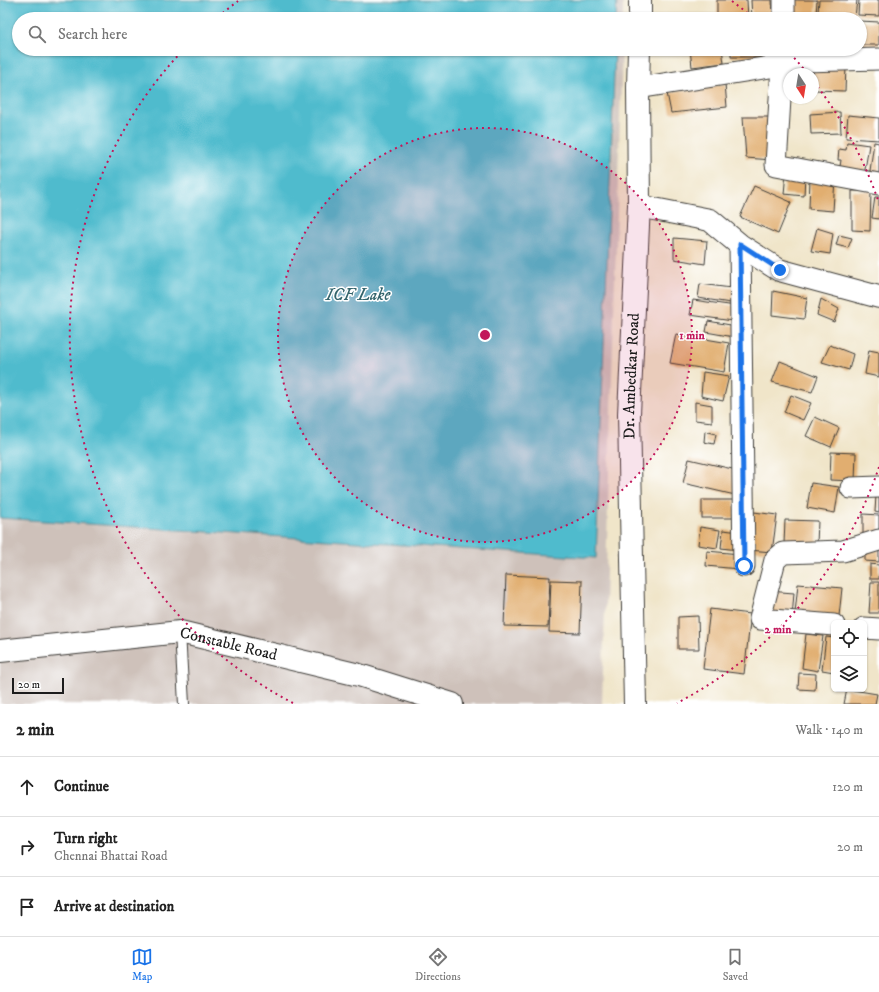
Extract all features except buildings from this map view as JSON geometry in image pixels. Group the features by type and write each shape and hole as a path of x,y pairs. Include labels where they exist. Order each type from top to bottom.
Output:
{"street":[{"path":"640,0 640,12"},
{"path":"784,0 784,12"},
{"name":"Dr. Ambedkar Road","path":"635,704 629,414 639,205 639,56"},
{"path":"638,88 782,57 804,60 879,59"},
{"path":"782,57 776,165 879,184"},
{"path":"639,205 710,220 740,244 780,270 879,297"},
{"path":"740,244 744,566"},
{"path":"851,488 879,486"},
{"path":"831,625 760,619 775,560 783,553 843,551 879,540"},
{"path":"867,628 879,629"},
{"name":"Constable Road","path":"0,651 180,632 359,675 452,704"}],"lane":[{"path":"180,632 184,704"}],"shaded area":[{"name":"ICF Lake","path":"0,0 623,0 623,12 12,12 12,56 622,56 602,704 0,704"}],"water":[{"name":"ICF Lake","path":"0,0 617,0 616,12 12,12 12,56 615,56 596,558 0,518"}],"route":[{"path":"744,566 740,244 780,270"}]}
